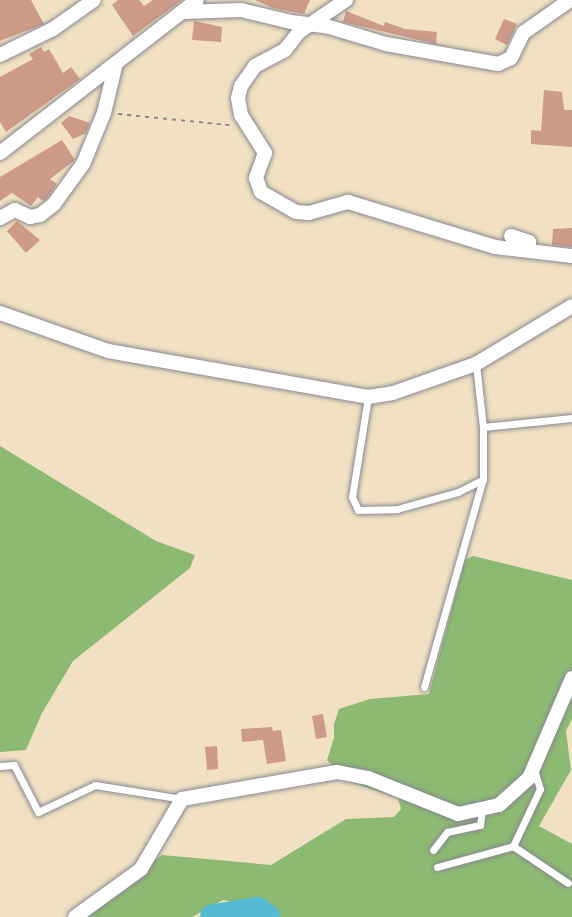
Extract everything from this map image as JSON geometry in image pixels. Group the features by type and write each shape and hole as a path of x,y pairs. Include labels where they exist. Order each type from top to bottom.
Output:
{"street":[{"path":"0,55 53,29 94,0"},
{"path":"0,153 197,0"},
{"path":"346,0 307,25 285,50 246,75 238,98 246,122 265,153 256,178 261,192 296,212 309,213 348,202 495,247 529,249 572,256"},
{"path":"182,12 241,10 307,25 326,26 386,44 498,64 512,58 523,33 570,0"},
{"path":"0,218 15,210 30,217 40,214 54,204 83,164 104,113 116,63"},
{"path":"511,236 529,242 529,249"},
{"path":"0,313 108,351 368,397 393,393 476,364 572,306"},
{"path":"75,917 141,868 182,800 337,772 368,778 458,814 482,811 516,791 533,767 572,678"}],"lane":[{"path":"424,687 483,479 483,427 476,364"},
{"path":"368,397 352,497 358,510 398,509 458,492 483,479"},
{"path":"483,427 572,418"},
{"path":"0,766 14,765 38,812 95,785 182,800"},
{"path":"437,867 513,846 540,789 533,767"},
{"path":"434,850 447,832 480,825 482,811"},
{"path":"513,846 568,883"}],"path":[{"path":"104,113 240,125 246,122"}],"green space":[{"path":"0,446 156,541 195,555 190,568 73,661 42,713 26,750 0,752"},
{"path":"473,556 572,580 572,719 566,731 571,770 539,826 572,844 572,917 276,917 270,910 223,900 192,917 79,917 162,855 271,865 346,819 394,817 401,809 398,798 347,781 327,760 334,738 334,724 339,709 370,699 429,694 465,560"}],"building":[{"path":"0,0 31,0 44,24 0,41"},
{"path":"118,0 139,0 144,6 153,0 182,0 133,36 112,5"},
{"path":"255,0 310,0 304,14 273,8"},
{"path":"346,11 384,26 385,22 405,29 437,32 436,44 343,22"},
{"path":"504,19 517,24 507,45 495,39"},
{"path":"194,21 222,27 221,42 192,40"},
{"path":"41,47 44,52 49,49 63,73 71,67 80,79 6,132 0,122 0,77 33,59 29,54"},
{"path":"544,90 562,92 564,110 572,110 572,147 531,144 531,130 541,131"},
{"path":"69,116 90,123 86,133 73,139 61,123"},
{"path":"62,140 75,160 50,179 57,184 47,198 43,201 38,197 31,206 12,193 0,201 0,177"},
{"path":"17,221 40,240 26,253 7,231"},
{"path":"572,228 572,247 552,245 553,229"},
{"path":"323,714 327,737 316,739 312,716"},
{"path":"272,727 273,731 281,730 286,761 267,764 263,740 242,742 241,729"},
{"path":"217,746 218,769 207,770 205,747"}],"waterway":[{"path":"213,917 257,910 267,917"}]}
